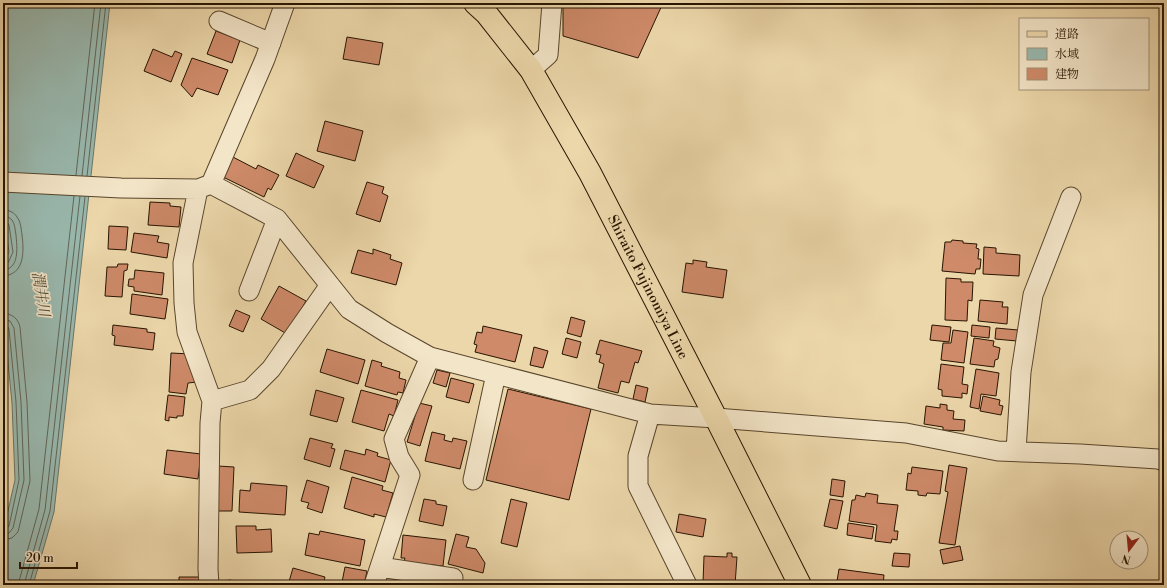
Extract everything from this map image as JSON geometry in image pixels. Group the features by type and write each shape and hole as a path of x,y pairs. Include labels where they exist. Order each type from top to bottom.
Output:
{"main road":[{"name":"Shiraito Fujinomiya Line","path":"475,3 486,13 531,70 590,174 800,585"}],"street":[{"path":"209,585 210,423 212,401 187,332 184,303 184,264 205,186 265,59 285,3"},
{"path":"531,70 548,55 552,3"},
{"path":"219,21 271,43"},
{"path":"3,182 121,188 205,186 277,219 349,309 387,333 430,357 650,414 906,434 998,450 1088,454 1158,459 1164,461"},
{"path":"1016,451 1021,372 1033,295 1071,197"},
{"path":"249,291 277,219"},
{"path":"212,401 250,390 271,369 330,285"},
{"path":"374,585 410,475 399,457 394,439 430,357"},
{"path":"473,480 496,374"},
{"path":"650,414 638,456 638,486 687,585"},
{"path":"380,567 453,578"}],"water":[{"name":"潤井川","path":"3,3 110,3 54,512 33,585 3,585 3,533 15,480 12,403 3,311 4,261 9,252 3,218"}],"building":[{"path":"369,3 392,3 392,6"},
{"path":"563,3 663,3 638,58 563,36"},
{"path":"216,31 240,40 232,63 207,54"},
{"path":"347,37 383,43 379,65 343,59"},
{"path":"153,49 172,57 175,51 182,54 171,82 144,71"},
{"path":"192,58 228,70 218,95 197,88 192,97 181,85"},
{"path":"325,121 363,131 355,161 317,151"},
{"path":"296,153 324,166 314,188 286,176"},
{"path":"231,156 256,169 258,165 279,175 271,190 268,188 264,197 221,176"},
{"path":"367,182 384,187 382,193 388,196 380,222 356,214"},
{"path":"150,202 170,203 170,206 181,207 179,227 148,225"},
{"path":"109,226 128,227 126,250 108,249"},
{"path":"134,233 159,236 157,242 169,244 167,258 131,252"},
{"path":"952,240 963,241 963,243 977,244 976,248 979,249 978,259 981,259 980,269 976,269 975,274 942,271 945,242 951,242"},
{"path":"984,247 996,248 996,253 1020,255 1019,276 983,274"},
{"path":"373,249 391,255 390,259 402,263 396,285 351,273 358,250 373,254"},
{"path":"693,260 707,262 706,267 727,270 723,298 682,292 686,263 693,264"},
{"path":"118,264 128,264 127,270 124,271 122,297 105,296 107,267 117,267"},
{"path":"135,270 164,273 162,295 134,291 134,287 128,286 129,279 134,279"},
{"path":"946,278 961,279 961,282 973,282 972,301 968,300 967,321 945,320"},
{"path":"279,286 306,301 287,334 261,319"},
{"path":"132,294 168,299 165,319 130,314"},
{"path":"980,300 1003,302 1002,307 1008,307 1007,324 978,321"},
{"path":"236,310 250,316 243,332 229,326"},
{"path":"571,317 585,321 581,337 567,333"},
{"path":"113,325 147,329 147,332 155,333 153,350 114,345 115,336 112,335"},
{"path":"932,325 951,327 949,342 930,340"},
{"path":"972,325 990,327 989,338 971,336"},
{"path":"483,326 522,335 515,362 475,352 477,345 474,344 477,332 482,333"},
{"path":"996,328 1018,330 1017,341 995,339"},
{"path":"953,330 968,332 964,363 941,360 943,343 951,343"},
{"path":"566,338 581,342 577,358 562,354"},
{"path":"974,338 994,341 993,346 1000,348 998,359 995,360 994,367 970,364"},
{"path":"600,340 642,351 638,363 635,362 629,383 621,381 618,393 598,388 604,364 599,362 601,355 596,354"},
{"path":"534,347 548,351 543,368 530,365"},
{"path":"327,349 365,360 358,384 320,372"},
{"path":"171,353 191,354 197,382 188,383 186,394 169,392"},
{"path":"372,360 382,363 381,366 400,372 399,378 406,380 403,393 398,392 397,395 365,386"},
{"path":"941,364 964,367 962,384 968,385 967,394 962,393 962,398 942,396 942,390 938,389"},
{"path":"976,369 999,373 996,396 981,394 979,409 970,407"},
{"path":"437,370 450,373 446,387 433,383"},
{"path":"451,378 474,384 469,403 446,397"},
{"path":"636,385 648,388 645,402 633,399"},
{"path":"508,389 591,409 569,500 486,480"},
{"path":"316,390 344,398 337,422 310,415"},
{"path":"361,390 398,400 394,416 389,414 384,431 352,422"},
{"path":"168,395 185,397 183,416 177,416 177,418 169,417 169,421 165,420"},
{"path":"983,396 1000,400 999,405 1003,406 1001,415 980,411"},
{"path":"419,403 432,406 420,446 407,442"},
{"path":"940,404 947,405 947,410 954,411 953,419 965,420 964,431 943,430 943,427 924,424 926,406 940,408"},
{"path":"432,432 445,435 444,440 452,442 453,438 467,441 460,469 425,461"},
{"path":"310,438 333,444 331,448 335,449 330,467 304,459"},
{"path":"366,449 378,453 377,456 391,460 385,482 340,469 345,450 365,455"},
{"path":"167,450 201,454 198,479 164,474"},
{"path":"949,465 967,468 955,545 939,543 948,492 945,491"},
{"path":"218,466 234,467 232,511 217,511"},
{"path":"912,467 943,471 940,494 927,493 926,496 918,495 918,491 906,490 908,473 911,474"},
{"path":"352,477 383,486 382,490 393,493 386,517 374,514 374,517 344,508"},
{"path":"832,479 845,481 843,497 830,495"},
{"path":"307,480 329,487 322,513 307,508 309,503 301,501"},
{"path":"251,483 287,486 285,515 239,512 240,490 250,491"},
{"path":"866,493 878,495 877,503 898,505 894,531 898,531 897,540 892,539 891,543 875,541 877,525 849,521 852,500 855,500 856,495 865,497"},
{"path":"424,499 436,501 436,504 447,506 443,526 419,521"},
{"path":"511,499 527,503 517,547 501,543"},
{"path":"830,499 843,501 837,529 824,526"},
{"path":"679,514 706,519 703,537 676,532"},
{"path":"848,523 874,527 872,539 847,535"},
{"path":"236,526 256,526 256,530 271,529 272,552 237,553"},
{"path":"320,531 365,540 360,566 305,555 309,533 319,535"},
{"path":"456,534 469,537 466,547 476,549 485,563 483,573 448,564"},
{"path":"403,535 446,540 443,566 404,562 405,558 401,558"},
{"path":"960,546 963,560 943,564 940,550"},
{"path":"727,553 732,553 732,557 737,557 735,585 703,583 704,556 727,557"},
{"path":"894,553 910,554 909,567 892,566"},
{"path":"345,567 367,571 364,585 342,582"},
{"path":"293,568 325,577 323,585 288,585"},
{"path":"839,569 884,575 883,585 854,585 854,583 837,581"},
{"path":"179,577 204,577 204,585 179,585"},
{"path":"231,580 232,583 240,582 241,585 221,585 221,581"},
{"path":"941,582 960,585 940,585"}]}
